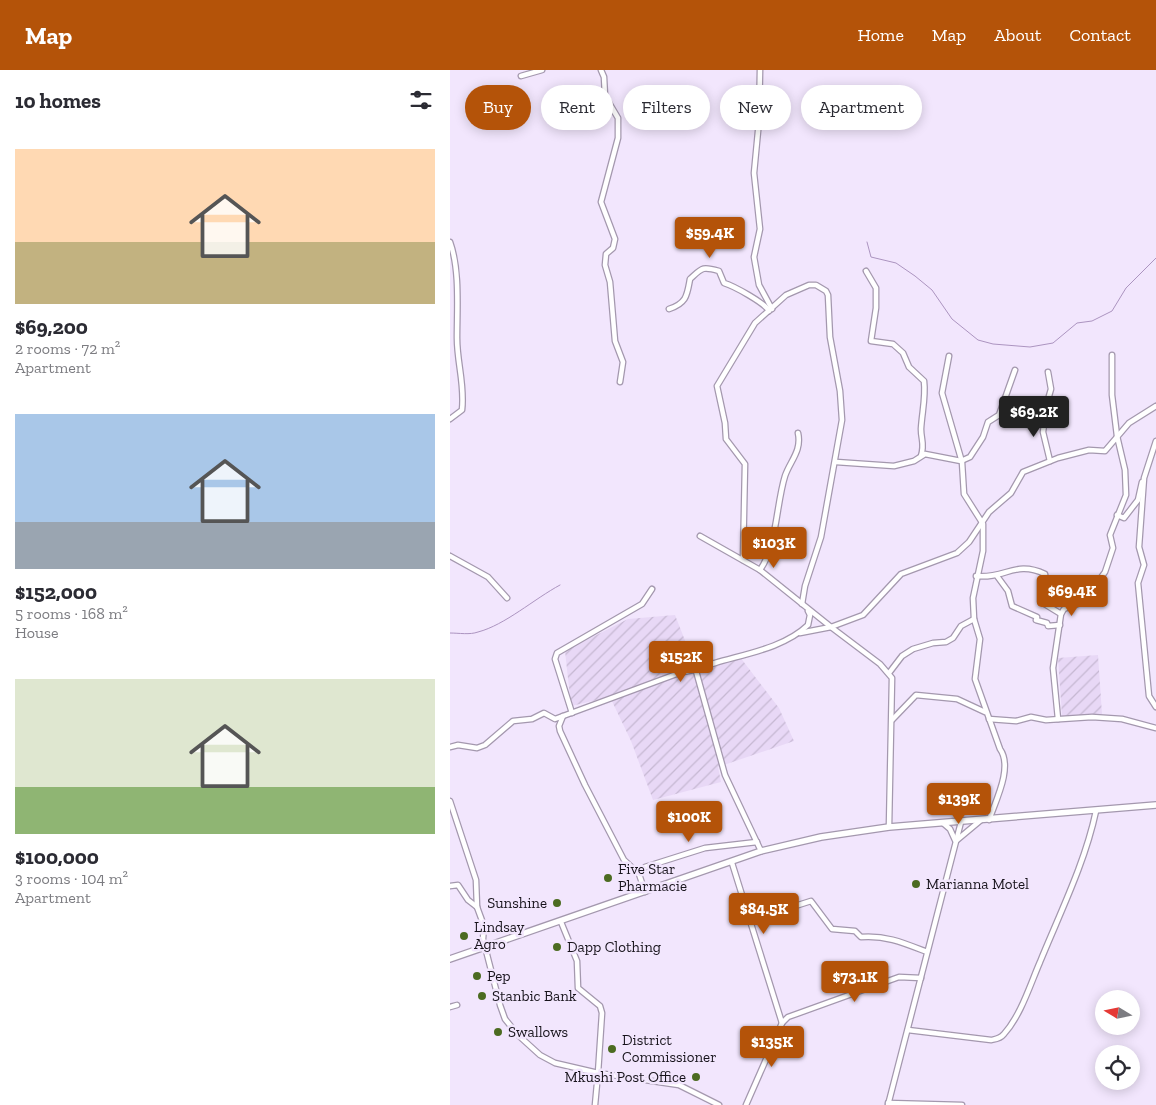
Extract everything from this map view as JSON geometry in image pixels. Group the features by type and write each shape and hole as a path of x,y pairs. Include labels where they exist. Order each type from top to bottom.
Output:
{"main road":[{"path":"450,959 732,863 761,851 821,837 888,827 1156,805"}],"street":[{"path":"521,76 542,70"},
{"path":"601,70 604,77 605,96 618,118 618,138 601,202 615,239 613,248 606,254 605,265 610,282 615,341 623,362 620,382"},
{"path":"760,70 759,120 754,173 760,229 754,257 760,285 771,310"},
{"path":"450,242 454,260 458,316 458,352 463,382 461,412 450,419"},
{"path":"669,309 681,304 689,293 690,279 700,269 706,268 718,271 724,283 771,310"},
{"path":"866,270 876,288 876,308 871,341 893,344 903,353 909,368 924,380 925,398 921,428 924,441 921,456"},
{"path":"450,747 458,745 477,748 485,745 513,722 532,719 544,713 554,719 682,672 696,671 712,663 775,644 792,636 808,625 810,615 804,606 805,586 821,537 836,462 842,420 840,391 830,337 826,290 816,285 803,286 786,295 755,323 716,390 724,414 726,439 745,464 743,560"},
{"path":"450,318 458,316"},
{"path":"1058,719 1053,668 1060,614 1064,609 1083,602 1105,572 1113,553 1110,535 1117,515 1124,503 1126,489 1125,470 1117,436 1111,387 1112,354"},
{"path":"949,356 942,393 961,461 964,494 982,524 983,551 976,576 974,618 980,639 975,679 985,712 1000,749 1006,757 989,820"},
{"path":"836,462 894,466 914,462 921,456 929,454 961,461 970,457 983,437 988,422 999,415 1015,370"},
{"path":"1048,372 1052,389 1047,403 1043,432 1050,461"},
{"path":"792,636 831,627 863,615 901,574 958,554 989,512 1011,493 1023,472 1050,461 1089,450 1105,451 1129,423 1156,406"},
{"path":"760,570 764,565 772,538 785,476 797,452 798,433"},
{"path":"1117,515 1124,518 1138,500 1138,489 1144,478 1156,441"},
{"path":"1144,478 1139,547 1144,565 1138,583 1138,590 1149,696 1156,707"},
{"path":"700,536 760,570 889,673 893,686 888,827"},
{"path":"450,556 488,577 507,598"},
{"path":"976,576 997,576 1012,570 1029,568 1045,574 1046,582 1043,603 1056,609 1060,614"},
{"path":"997,576 1008,592 1012,606 1037,617 1036,620 1047,623 1048,626 1060,625"},
{"path":"572,713 554,659 557,654 642,604 652,589"},
{"path":"889,673 902,656 913,649 933,643 946,642 953,638 961,626 974,618"},
{"path":"696,671 725,775 761,851"},
{"path":"892,720 916,695 935,698 944,696 961,700 985,712"},
{"path":"563,716 559,726 560,731 585,785 624,860 639,874 645,892"},
{"path":"989,719 1016,721 1030,717 1046,720 1105,718 1156,728"},
{"path":"450,801 476,880 477,907 484,926 485,948 505,1019 518,1034 540,1055 555,1063 679,1085 719,1105"},
{"path":"908,1030 991,1040 999,1039 1005,1034 1023,1001 1045,949 1088,842 1096,811"},
{"path":"956,841 982,820"},
{"path":"450,825 456,822"},
{"path":"961,822 888,1104 962,1105"},
{"path":"943,823 950,829 956,841"},
{"path":"639,874 645,867 705,848 757,842"},
{"path":"732,863 782,1023"},
{"path":"450,886 458,885 468,900 477,907"},
{"path":"749,919 811,901 832,929 855,931 861,937 879,935 889,937 927,952"},
{"path":"561,922 577,961 578,988 600,1006 602,1013 595,1105"},
{"path":"746,1105 782,1023 788,1017 899,977 921,978"},
{"path":"450,1007 457,1005"},
{"path":"779,1014 788,1017"}],"shaded area":[{"path":"675,615 697,671 740,657 779,708 794,741 718,767 721,782 653,800 631,741 610,697 571,706 565,651 628,619"},
{"path":"1098,655 1102,714 1062,716 1058,658"}],"waterway":[{"path":"867,242 871,257 896,263 915,276 932,290 952,319 978,340 993,344 1030,347 1053,343 1077,323 1092,321 1112,311 1126,288 1156,258"},
{"path":"450,633 472,633 488,629 509,618 560,585"}],"place":[{"name":"Five Star Pharmacie","path":"608,878"},
{"name":"Marianna Motel","path":"916,884"},
{"name":"Sunshine","path":"557,903"},
{"name":"Lindsay Agro","path":"464,936"},
{"name":"Dapp Clothing","path":"557,947"},
{"name":"Pep","path":"477,976"},
{"name":"Stanbic Bank","path":"482,996"},
{"name":"Swallows","path":"498,1032"},
{"name":"District Commissioner","path":"612,1049"},
{"name":"Mkushi Post Office","path":"696,1077"}]}
